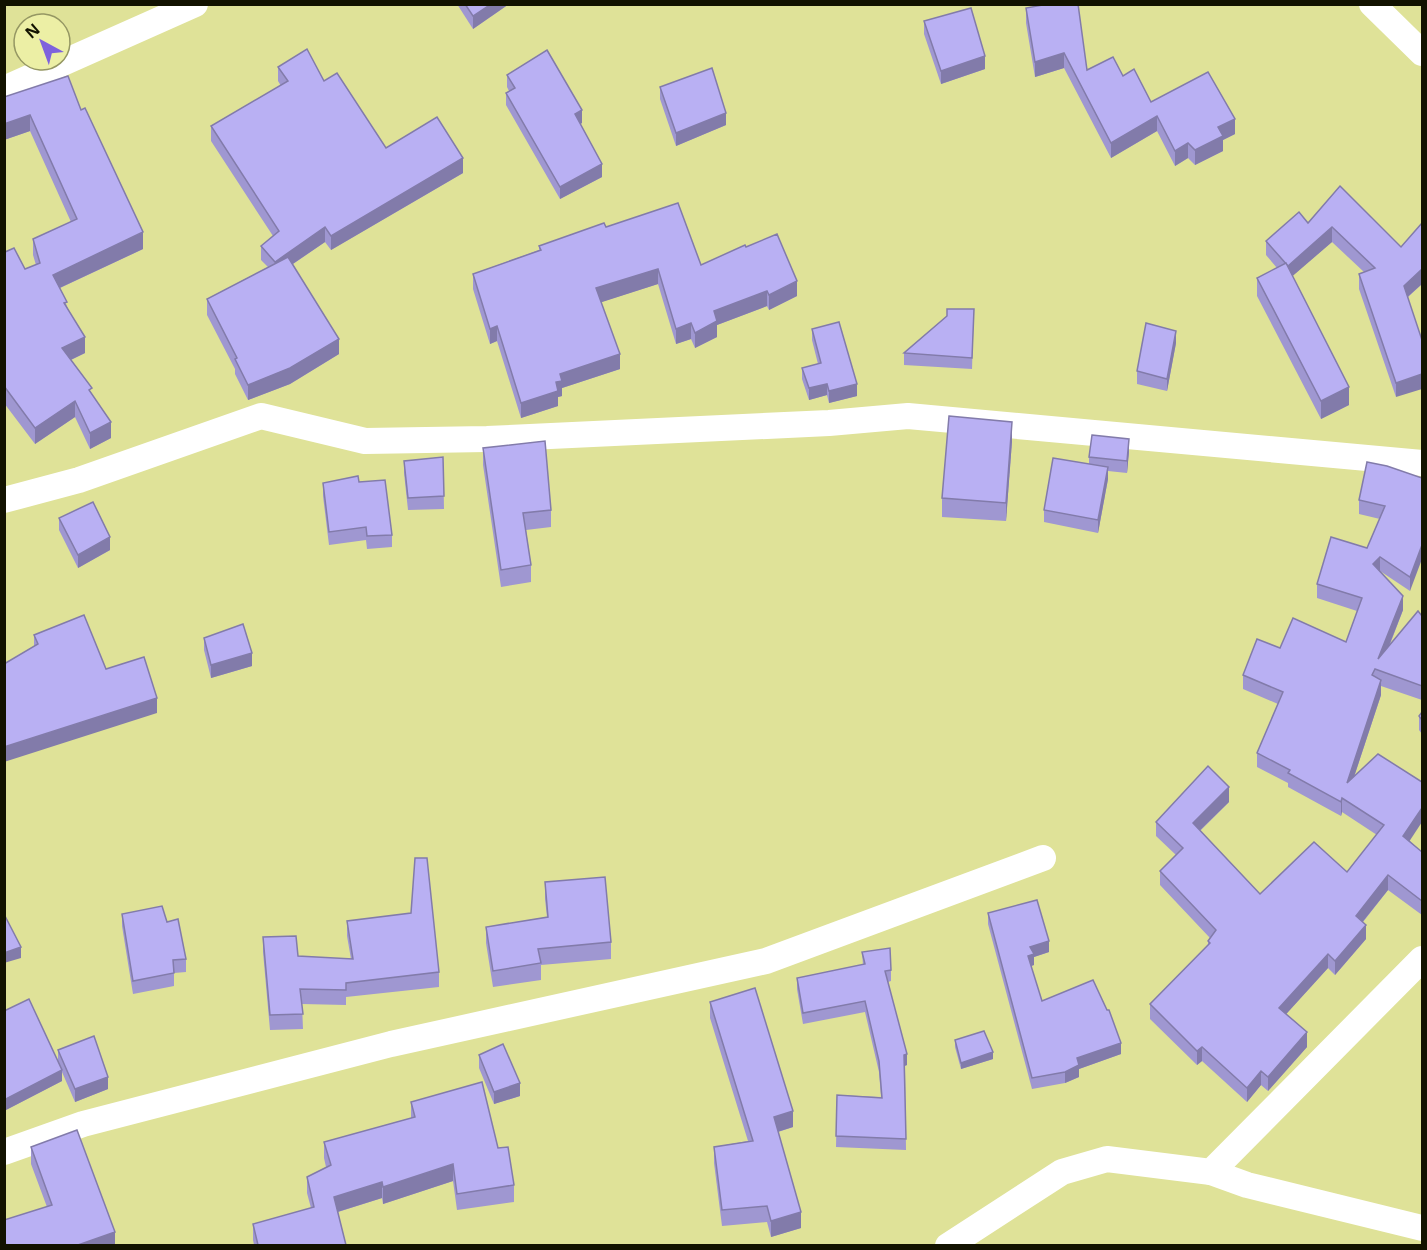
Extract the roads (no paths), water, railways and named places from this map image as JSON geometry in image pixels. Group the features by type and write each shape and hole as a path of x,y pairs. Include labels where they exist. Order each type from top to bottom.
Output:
{"street":[{"path":"4,89 195,4"},
{"path":"1372,4 1422,53"},
{"path":"4,500 79,480 261,416 365,441 487,439 829,423 908,416 1422,463"},
{"path":"4,1152 84,1124 391,1044 766,962 1043,858"},
{"path":"1211,1172 1422,959"},
{"path":"951,1245 1062,1172 1107,1159 1211,1172 1247,1185 1422,1228"}]}
